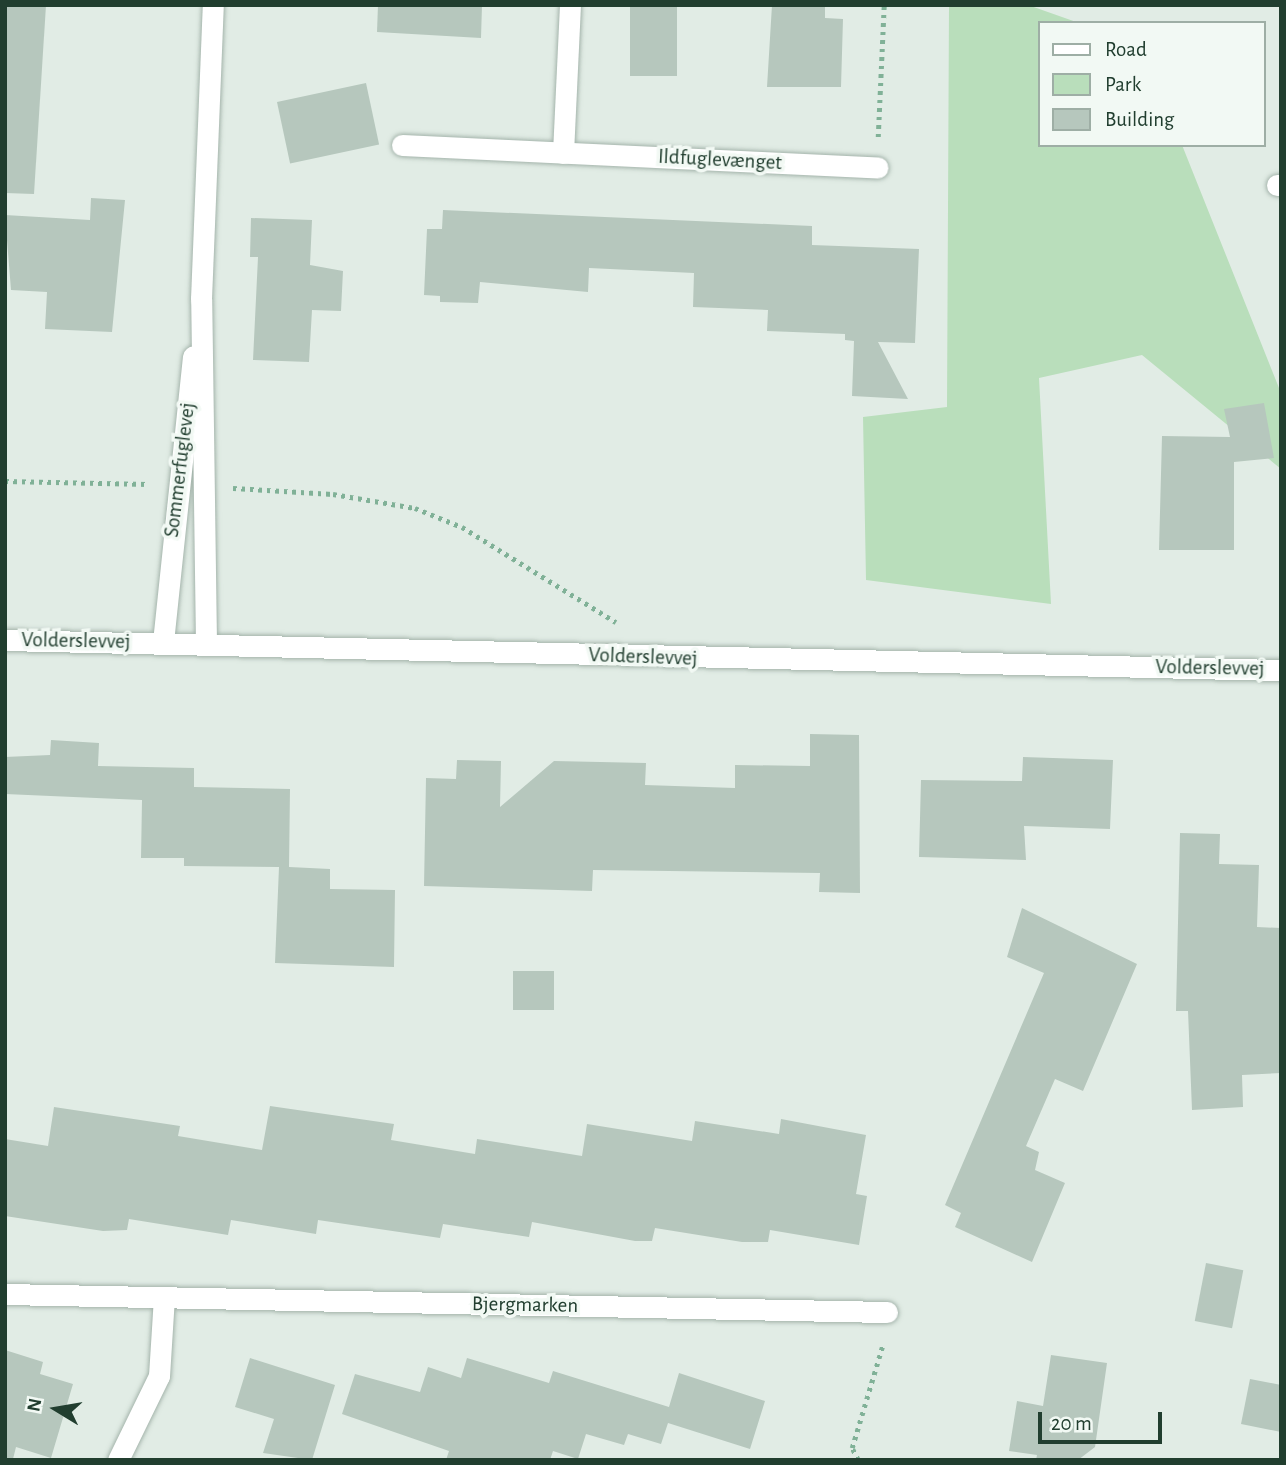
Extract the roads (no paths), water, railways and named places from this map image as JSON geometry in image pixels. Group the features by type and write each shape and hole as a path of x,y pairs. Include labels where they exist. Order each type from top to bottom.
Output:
{"street":[{"name":"Sommerfuglevej","path":"206,643 201,599 207,486 201,299 213,5"},
{"path":"563,153 570,5"},
{"name":"Ildfuglevænget","path":"402,145 877,167"},
{"name":"Sommerfuglevej","path":"163,642 176,484 201,299"},
{"name":"Volderslevvej","path":"5,640 1281,670"},
{"name":"Bjergmarken","path":"5,1294 887,1312"},
{"path":"118,1460 159,1376 164,1297"}]}
